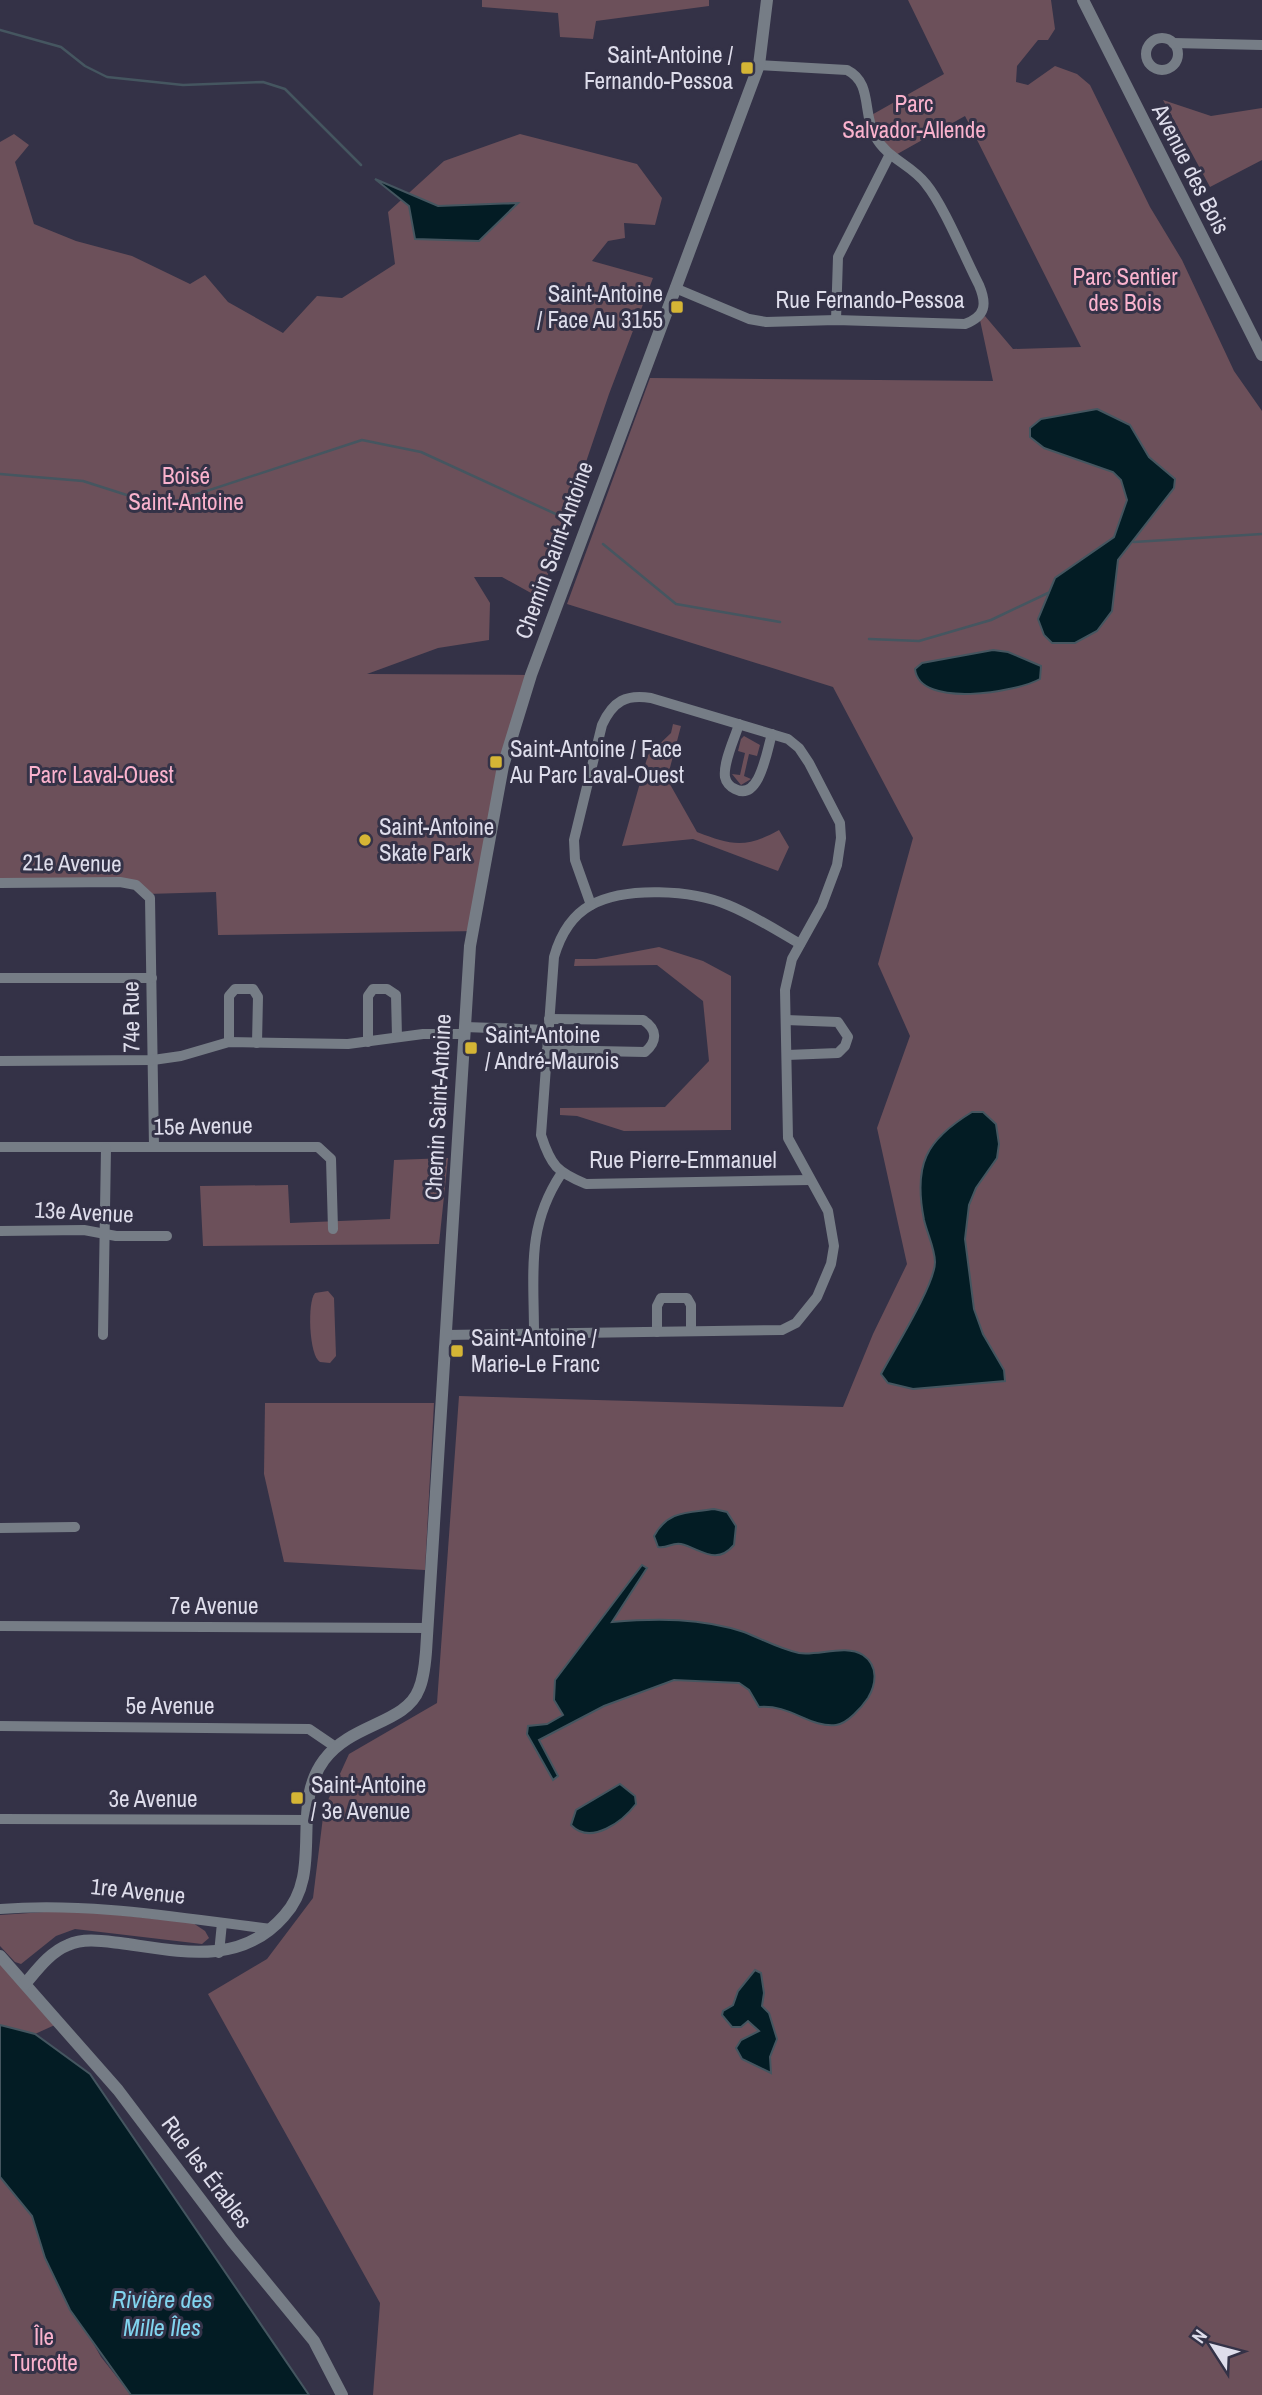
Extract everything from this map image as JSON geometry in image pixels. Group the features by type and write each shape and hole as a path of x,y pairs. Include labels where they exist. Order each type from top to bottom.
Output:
{"street":[{"name":"Chemin Saint-Antoine","path":"24,1984 50,1956 78,1941 97,1940 202,1954 219,1952 252,1941 271,1929 284,1916 300,1889 307,1854 311,1784 334,1746 355,1731 402,1712 419,1690 424,1673 428,1629 470,946 478,890 503,766 531,675 588,516 759,65 767,0"},
{"name":"Avenue des Bois","path":"1083,0 1262,355"},
{"path":"1173,43 1262,45"},
{"name":"Rue Fernando-Pessoa","path":"675,288 749,319 766,322 836,320 965,324 976,320 983,312 985,299 979,285 926,184 889,156 868,122 864,86 858,76 847,70 759,65"},
{"path":"836,320 838,257 889,156"},
{"path":"446,1335 782,1330 796,1324 807,1312 824,1282 834,1246 828,1211 788,1138 786,1020 788,973 831,883 840,852 840,823 799,748 772,734 633,695 620,700 609,711 592,761 574,840 575,860 592,905"},
{"path":"738,724 724,775 728,784 736,790 744,792 757,781 772,734"},
{"name":"21e Avenue","path":"0,883 120,882 143,890"},
{"name":"74e Rue","path":"143,890 151,904 154,1147"},
{"name":"Rue Pierre-Emmanuel","path":"800,944 729,905 688,894 636,894 592,905 570,923 559,941 554,957 541,1135 548,1157 561,1174 586,1184 810,1180"},
{"path":"0,978 152,978"},
{"path":"229,1042 229,996 235,989 253,989 258,997 257,1043"},
{"path":"368,1042 368,996 373,989 387,989 396,995 397,1037"},
{"path":"0,1061 153,1060 181,1056 229,1042 368,1042 548,1024 643,1020 652,1026 655,1035 653,1045 645,1052 547,1050"},
{"path":"786,1020 838,1022 848,1037 845,1046 838,1053 788,1055"},
{"name":"15e Avenue","path":"0,1147 318,1147 331,1159 333,1229"},
{"path":"103,1335 106,1148"},
{"path":"534,1334 536,1234 543,1204 561,1174"},
{"name":"13e Avenue","path":"0,1231 84,1230 116,1237 167,1236"},
{"path":"657,1332 657,1306 661,1298 668,1296 687,1298 691,1305 691,1331"},
{"path":"0,1528 75,1527"},
{"name":"7e Avenue","path":"0,1626 428,1629"},
{"name":"5e Avenue","path":"0,1726 309,1729 334,1746"},
{"name":"3e Avenue","path":"0,1819 307,1820"},
{"name":"1re Avenue","path":"0,1909 70,1905 115,1908 271,1929"},
{"path":"219,1952 222,1923"},
{"name":"Rue les Érables","path":"0,1956 118,2090 232,2241 314,2341 342,2395"}],"green space":[{"path":"482,0 709,0 709,6 596,21 593,39 560,37 558,13 482,7"},
{"path":"908,0 1051,0 1055,29 1048,40 1038,40 1017,66 1016,82 1028,85 1055,66 1077,74 1090,85 1150,207 1182,260 1234,371 1262,411 1262,2395 373,2395 380,2303 208,1994 267,1959 313,1898 324,1809 349,1754 437,1703 459,1396 843,1407 873,1334 907,1264 877,1128 910,1036 878,964 913,838 833,687 567,604 650,378 993,381 980,320 985,316 1013,349 1081,347 965,116 892,157 868,117 944,74"},
{"path":"1163,100 1211,116 1262,108 1262,160 1210,187"},
{"name":"Boisé Saint-Antoine","path":"14,134 29,145 15,162 34,224 76,241 132,256 190,284 205,275 228,302 283,333 317,296 342,298 395,264 388,212 444,161 520,134 637,164 662,198 655,225 624,223 625,238 608,241 592,261 653,278 609,394 540,598 502,577 474,577 490,603 489,640 438,648 367,674 531,675 503,766 478,931 218,935 216,892 147,894 136,884 0,882 0,142"},
{"path":"673,724 681,726 667,779 697,832 738,843 757,840 779,830 789,847 778,871 693,839 622,846 648,755 671,733"},
{"path":"744,736 760,745 757,756 749,754 744,776 751,779 741,785 732,774 740,775 745,753 738,751"},
{"path":"659,947 703,961 731,976 731,1130 624,1131 577,1116 560,1115 560,1108 665,1107 709,1061 703,1001 657,965 574,966 575,959 596,959"},
{"path":"448,1158 439,1244 203,1246 200,1186 288,1185 290,1223 390,1219 394,1160"},
{"path":"328,1291 334,1298 336,1356 330,1363 320,1362 316,1358 310,1329 312,1298 315,1293"},
{"path":"265,1403 434,1403 425,1570 284,1562 264,1474"},
{"path":"74,1910 193,1923 205,1931 209,1938 202,1944 75,1929 56,1936 21,1964 15,1962 0,1946 0,1915"},
{"path":"0,1957 57,2024 35,2034 0,2025"},
{"name":"Île Turcotte","path":"0,2177 32,2216 45,2258 101,2357 131,2395 0,2395"}],"water":[{"path":"375,179 438,206 518,203 479,241 415,239 409,206"},
{"path":"1097,409 1130,425 1149,457 1175,479 1174,488 1118,560 1112,611 1097,631 1075,643 1052,643 1044,635 1038,619 1055,578 1114,537 1127,500 1121,480 1113,472 1044,448 1030,437 1030,428 1041,419"},
{"path":"993,650 1008,652 1041,666 1040,679 1011,689 970,694 950,693 933,689 921,681 915,669 922,663"},
{"path":"972,1112 983,1112 996,1124 999,1144 997,1158 976,1188 969,1205 965,1239 974,1309 983,1334 1004,1370 1005,1381 913,1389 888,1383 881,1374 921,1301 935,1262 921,1200 922,1169 934,1144 956,1122"},
{"path":"714,1509 727,1512 736,1526 734,1545 727,1551 715,1555 681,1544 658,1547 654,1536 666,1521 687,1512"},
{"path":"642,1565 647,1568 612,1622 662,1620 712,1624 744,1632 799,1653 840,1650 856,1652 868,1659 874,1670 873,1687 868,1698 845,1722 826,1725 780,1709 759,1707 749,1690 739,1683 674,1680 604,1706 539,1740 558,1776 553,1780 527,1734 528,1726 547,1724 563,1715 554,1700 555,1680"},
{"path":"620,1784 635,1796 636,1804 615,1824 588,1833 571,1825 576,1810"},
{"path":"755,1970 761,1973 764,1993 762,2006 769,2013 777,2039 770,2057 771,2073 742,2059 736,2048 741,2040 759,2031 748,2021 741,2027 732,2027 722,2015 723,2011 733,2005 738,1991"},
{"name":"Rivière des Mille Îles","path":"0,2025 35,2034 90,2074 309,2395 131,2395 70,2310 45,2258 32,2216 0,2177"}],"waterway":[{"path":"0,30 61,47 85,66 107,77 183,85 263,82 285,89 361,165"},
{"path":"0,474 83,481 161,506 362,440 421,452 571,521"},
{"path":"1134,542 1262,534"},
{"path":"603,544 676,604 780,622"},
{"path":"869,639 919,641 991,620 1048,593"}],"place":[{"name":"Saint-Antoine / Fernando-Pessoa","path":"747,68"},
{"name":"Saint-Antoine / Face Au 3155","path":"677,307"},
{"name":"Saint-Antoine / Face Au Parc Laval-Ouest","path":"496,762"},
{"name":"Saint-Antoine Skate Park","path":"365,840"},
{"name":"Saint-Antoine / André-Maurois","path":"471,1048"},
{"name":"Saint-Antoine / Marie-Le Franc","path":"457,1351"},
{"name":"Saint-Antoine / 3e Avenue","path":"297,1798"}],"park label":[{"name":"Parc Salvador-Allende","path":"914,117"},
{"name":"Parc Sentier des Bois","path":"1125,290"},
{"name":"Parc Laval-Ouest","path":"101,775"}]}
